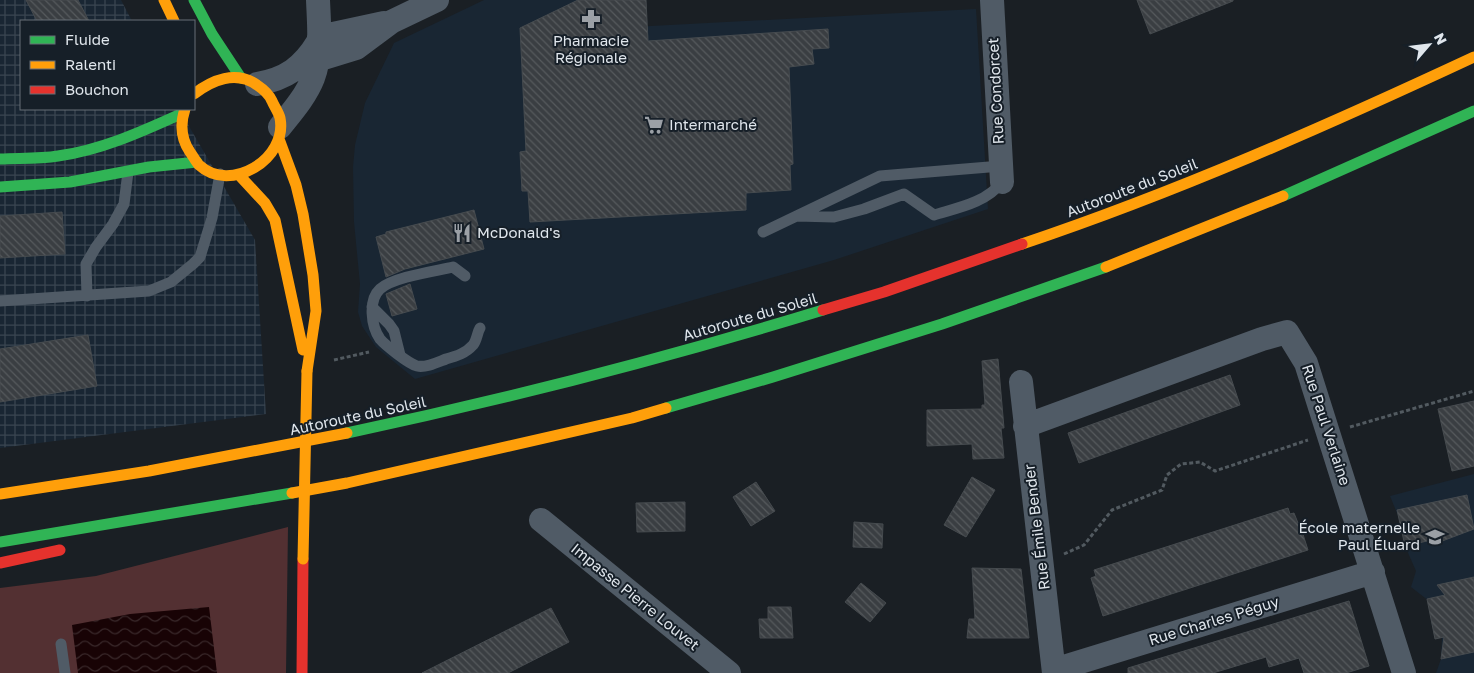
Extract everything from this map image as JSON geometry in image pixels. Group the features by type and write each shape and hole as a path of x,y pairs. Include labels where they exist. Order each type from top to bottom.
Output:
{"main road":[{"path":"164,0 174,20"},
{"path":"194,0 212,34 249,81 267,92 274,102 279,114 279,133 304,214 313,274 316,311 307,369 302,559 302,673"},
{"name":"Autoroute du Soleil","path":"0,494 235,457 376,428 619,370 850,303 1008,250 1168,190 1306,133 1474,57"},
{"path":"195,92 216,79 228,77 249,81"},
{"path":"184,111 182,126 189,152 207,170 220,174 239,175 248,173 264,163 271,156 279,133"},
{"path":"0,159 64,155 90,150 147,130 184,111"},
{"path":"0,542 241,503 347,483 660,410 857,352 1111,265 1274,199 1474,111"},
{"path":"0,187 69,182 171,163 197,162"},
{"path":"239,175 265,203 275,220 307,369"},
{"path":"220,517 277,505 488,450"},
{"path":"93,468 235,457"},
{"path":"0,563 67,549"}],"street":[{"path":"279,133 313,78 318,46 318,0"},
{"path":"318,46 356,48 391,22 437,0"},
{"name":"Rue Condorcet","path":"992,0 1001,174"},
{"path":"249,81 280,78 296,68 318,46"},
{"name":"Rue Paul Verlaine","path":"1025,426 1262,339 1287,332 1306,363 1404,673"},
{"name":"Rue Émile Bender","path":"1021,382 1054,671"},
{"name":"Impasse Pierre Louvet","path":"541,520 729,673"},
{"name":"Rue Charles Péguy","path":"1054,671 1373,572"}],"lane":[{"path":"87,296 86,264 124,204 128,170"},
{"path":"0,301 149,291 170,282 200,256 212,218 220,174"},
{"path":"763,232 795,216 880,176 1001,174 995,191 974,203 934,215 904,194 864,209 834,217 795,216"},
{"path":"465,276 453,267 397,280 381,288 375,295 372,307 374,327 380,339 417,366 425,366 458,356 473,345 480,328"},
{"path":"61,644 65,673"}],"path":[{"path":"1041,565 1084,545 1112,510 1162,490 1167,475 1181,464 1200,462 1215,471 1329,433 1474,391"}],"shaded area":[{"path":"0,0 121,0 131,20 20,20 20,110 180,110 255,240 266,414 0,448"},
{"path":"484,0 630,0 632,27 976,9 988,209 834,260 415,379 376,347 362,326 358,312 360,284 354,222 353,167 355,145 365,103 394,43"},
{"path":"1474,474 1474,673 1436,673 1441,659 1442,637 1435,639 1431,620 1437,618 1429,601 1411,587 1416,571 1405,546 1399,518 1390,496"},
{"path":"288,527 286,673 0,673 0,588 96,576"}],"water":[{"path":"209,607 217,673 78,673 72,625 130,614"}],"building":[{"path":"26,0 78,0 88,20 36,20"},
{"path":"578,0 646,0 648,41 828,29 829,48 812,49 814,64 789,67 793,164 790,165 791,190 746,193 746,210 530,222 528,191 522,191 520,152 526,151 520,28"},
{"path":"1137,0 1233,0 1233,1 1150,34"},
{"path":"474,210 484,249 405,269 386,277 376,237 386,234 386,232"},
{"path":"62,212 65,254 0,258 0,216"},
{"path":"410,284 417,309 392,316 386,294"},
{"path":"88,335 97,386 0,402 0,349"},
{"path":"998,359 1004,428 1001,428 1004,458 973,459 972,444 927,446 927,410 982,409 982,405 985,405 982,361"},
{"path":"1230,375 1240,405 1079,463 1068,433"},
{"path":"1474,401 1474,466 1452,471 1438,409"},
{"path":"972,477 995,490 966,537 944,525"},
{"path":"756,482 775,511 751,526 733,497"},
{"path":"1467,495 1474,529 1437,543 1436,539 1405,546 1397,510"},
{"path":"685,502 685,531 637,532 636,503"},
{"path":"1288,508 1290,514 1294,513 1299,522 1308,550 1103,616 1091,578 1096,576 1094,570"},
{"path":"854,522 883,524 882,548 853,547"},
{"path":"972,568 1021,569 1029,638 967,638 969,619 975,619"},
{"path":"1474,577 1474,652 1441,659 1444,637 1435,639 1427,599 1445,595 1437,585"},
{"path":"861,583 886,603 870,622 845,602"},
{"path":"1349,601 1369,666 1346,673 1304,673 1299,658 1269,667 1266,657 1213,673 1128,673 1128,668"},
{"path":"768,607 791,607 793,638 760,638 759,619 768,619"},
{"path":"551,608 569,642 508,673 422,673"}],"traffic: fast":[{"path":"194,0 212,34 241,78"},
{"path":"1283,196 1474,111"},
{"path":"0,159 51,157 106,145 183,113"},
{"path":"0,187 70,182 149,167 197,162"},
{"path":"666,408 942,324 1106,267"},
{"path":"347,433 586,377 705,345 823,310"},
{"path":"0,542 292,493"}],"traffic: slow":[{"path":"164,0 174,20"},
{"path":"1022,244 1137,203 1251,157 1474,57"},
{"path":"185,110 182,126 183,137 187,147 198,164 212,173 226,176 240,174 254,168 266,159 275,147 280,133 280,118 269,96 257,85 241,78 224,79 216,81 195,93"},
{"path":"279,139 296,185 313,275 316,311 307,371"},
{"path":"239,175 265,203 275,220 303,350"},
{"path":"1106,267 1283,196"},
{"path":"303,559 307,371"},
{"path":"292,493 347,483 632,418 666,408"},
{"path":"0,494 149,471 347,433"}],"traffic: jam":[{"path":"823,310 884,292 1022,244"},
{"path":"0,563 60,550"},
{"path":"302,673 303,559"}],"place":[{"name":"Pharmacie Régionale","path":"591,19"},
{"name":"Intermarché","path":"654,125"},
{"name":"McDonald's","path":"462,233"},
{"name":"École maternelle Paul Éluard","path":"1435,537"}]}
